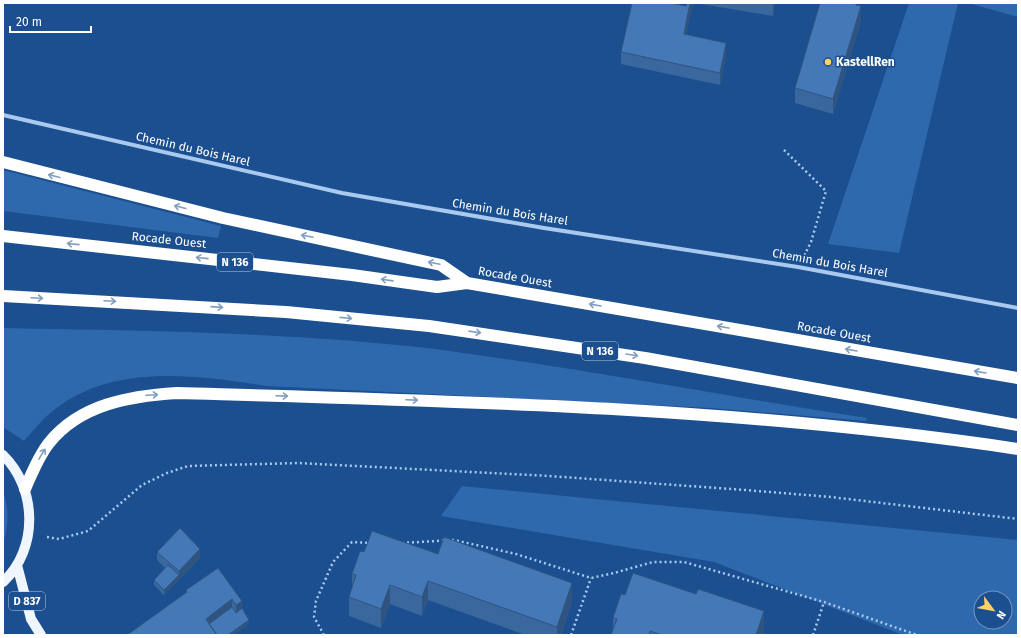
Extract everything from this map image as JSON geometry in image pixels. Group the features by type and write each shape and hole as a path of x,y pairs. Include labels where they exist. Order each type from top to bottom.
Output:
{"highway":[{"path":"3,162 223,218 442,265 467,283"},
{"name":"Rocade Ouest","path":"3,236 352,275 437,287 467,283 1018,378"},
{"name":"N 136","path":"3,296 286,312 429,326 645,358 1018,425"},
{"path":"25,489 35,465 49,443 66,426 92,410 116,400 146,395 169,394 501,402 730,416 825,424 1018,449"}],"main road":[{"path":"3,455 19,475 25,489 30,512 29,534 16,565 3,582"},
{"name":"D 837","path":"16,565 31,619 41,635"}],"street":[{"name":"Chemin du Bois Harel","path":"3,115 342,193 521,224 798,267 1018,308"}],"path":[{"path":"784,150 826,191 811,242 798,267"},
{"path":"29,534 59,539 88,531 142,485 167,473 188,466 290,464 549,476 672,484 831,497 1018,519"},
{"path":"396,543 454,540 516,554 591,578 653,562 684,562 824,602 917,635"},
{"path":"324,635 314,617 316,601 333,562 352,542 377,543"},
{"path":"571,635 591,578"},
{"path":"813,635 824,602"}],"shaded area":[{"path":"909,3 958,3 899,253 828,244"},
{"path":"968,3 1018,3 1018,17"},
{"path":"3,170 221,226 218,238 3,211"},
{"path":"3,328 219,333 382,343 435,349 543,365 867,418 866,421 711,408 267,386 211,378 154,376 126,379 99,386 73,397 49,414 24,441 3,427"},
{"path":"462,486 1018,540 1018,635 903,635 714,562 441,516"},
{"path":"3,491 8,517 3,544"}],"building":[{"path":"632,3 670,3 686,6 687,3 690,3 684,34 726,43 720,73 621,52"},
{"name":"KastellRen","path":"820,3 856,3 856,5 861,6 833,99 795,88"},
{"path":"180,528 200,549 179,571 157,552"},
{"path":"372,531 438,554 444,537 572,583 557,627 428,581 422,597 390,585 381,609 349,597 356,575 352,574 360,551 364,552"},
{"path":"168,565 179,575 164,590 154,580"},
{"path":"218,568 242,601 236,605 232,599 206,619 217,635 127,635 187,592 186,590"},
{"path":"633,573 696,594 698,589 764,611 756,635 662,635 650,631 649,635 611,635 617,619 613,618 621,594 625,595"},
{"path":"232,607 236,613 242,608 249,620 228,635 217,635 209,624"}],"place":[{"name":"KastellRen","path":"828,62"}]}
